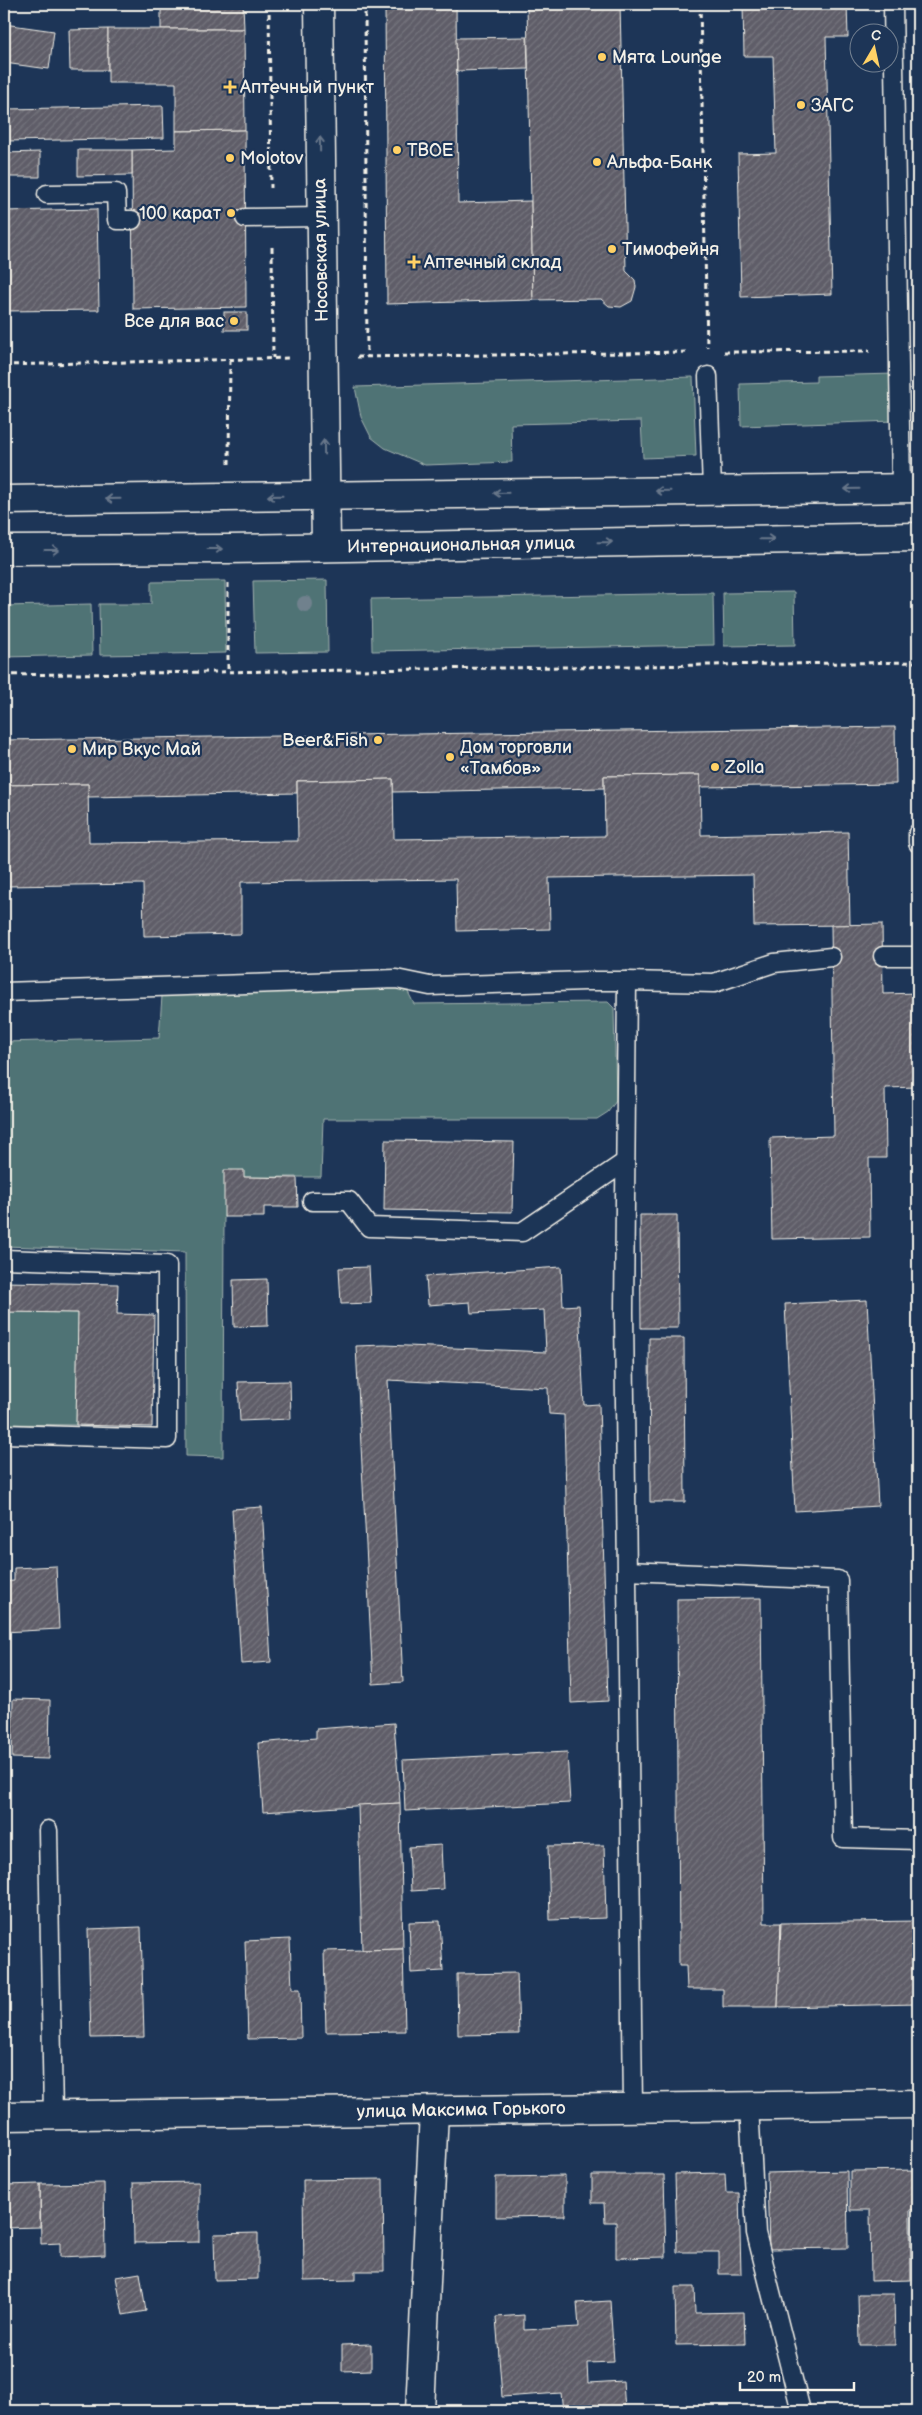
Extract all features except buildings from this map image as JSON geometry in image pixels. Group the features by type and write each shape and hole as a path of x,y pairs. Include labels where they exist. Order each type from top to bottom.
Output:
{"main road":[{"name":"Носовская улица","path":"319,4 322,357 326,547"},
{"path":"4,500 909,488"},
{"name":"Интернациональная улица","path":"4,550 326,547 918,537"},
{"name":"улица Максима Горького","path":"4,2116 918,2104"},
{"path":"420,2411 434,2111"}],"lane":[{"path":"893,4 898,351 909,488"},
{"path":"47,194 116,193 116,220 132,220"},
{"path":"245,218 321,217"},
{"path":"708,376 712,490"},
{"path":"918,833 918,842"},
{"path":"883,956 918,956"},
{"path":"4,992 396,979 430,986 586,981 714,983 774,964 831,957"},
{"path":"627,981 624,1313 633,2107"},
{"path":"312,1201 349,1200 369,1227 522,1232 625,1162"},
{"path":"4,1259 167,1265 167,1439 4,1434"},
{"path":"627,1571 838,1580 843,1838 918,1840"},
{"path":"48,1830 53,2116"},
{"path":"749,2106 756,2233 801,2411"}],"path":[{"path":"269,4 271,191"},
{"path":"365,4 366,357"},
{"path":"700,4 708,376"},
{"path":"272,240 273,358"},
{"path":"4,365 322,357 898,351"},
{"path":"228,460 230,360"},
{"path":"228,576 228,672"},
{"path":"4,675 918,662"}],"green space":[{"path":"895,374 896,421 741,426 740,384 816,382 816,376"},
{"path":"693,377 696,456 643,458 641,421 511,424 512,462 425,465 385,448 371,437 361,417 355,387"},
{"path":"327,580 328,652 255,653 253,581"},
{"path":"225,581 226,653 100,655 99,604 151,604 151,582"},
{"path":"794,592 795,645 724,646 723,593"},
{"path":"713,593 714,645 372,651 371,599"},
{"path":"91,604 92,655 4,657 4,606"},
{"path":"398,988 408,992 414,1004 608,1002 614,1008 616,1101 608,1112 597,1119 323,1119 321,1177 244,1177 224,1217 223,1457 186,1456 185,1252 4,1246 4,1042 159,1038 162,996"},
{"path":"5,1312 78,1313 76,1425 4,1424"}],"place":[{"name":"Мята Lounge","path":"602,57"},
{"name":"Аптечный пункт","path":"230,87"},
{"name":"ЗАГС","path":"801,105"},
{"name":"ТВОЕ","path":"397,150"},
{"name":"Molotov","path":"230,158"},
{"name":"Альфа-Банк","path":"597,162"},
{"name":"100 карат","path":"231,213"},
{"name":"Тимофейня","path":"612,249"},
{"name":"Аптечный склад","path":"414,262"},
{"name":"Все для вас","path":"234,321"},
{"name":"Beer&Fish","path":"378,740"},
{"name":"Мир Вкус Май","path":"72,749"},
{"name":"Дом торговли «Тамбов»","path":"450,757"},
{"name":"Zolla","path":"715,767"}]}
